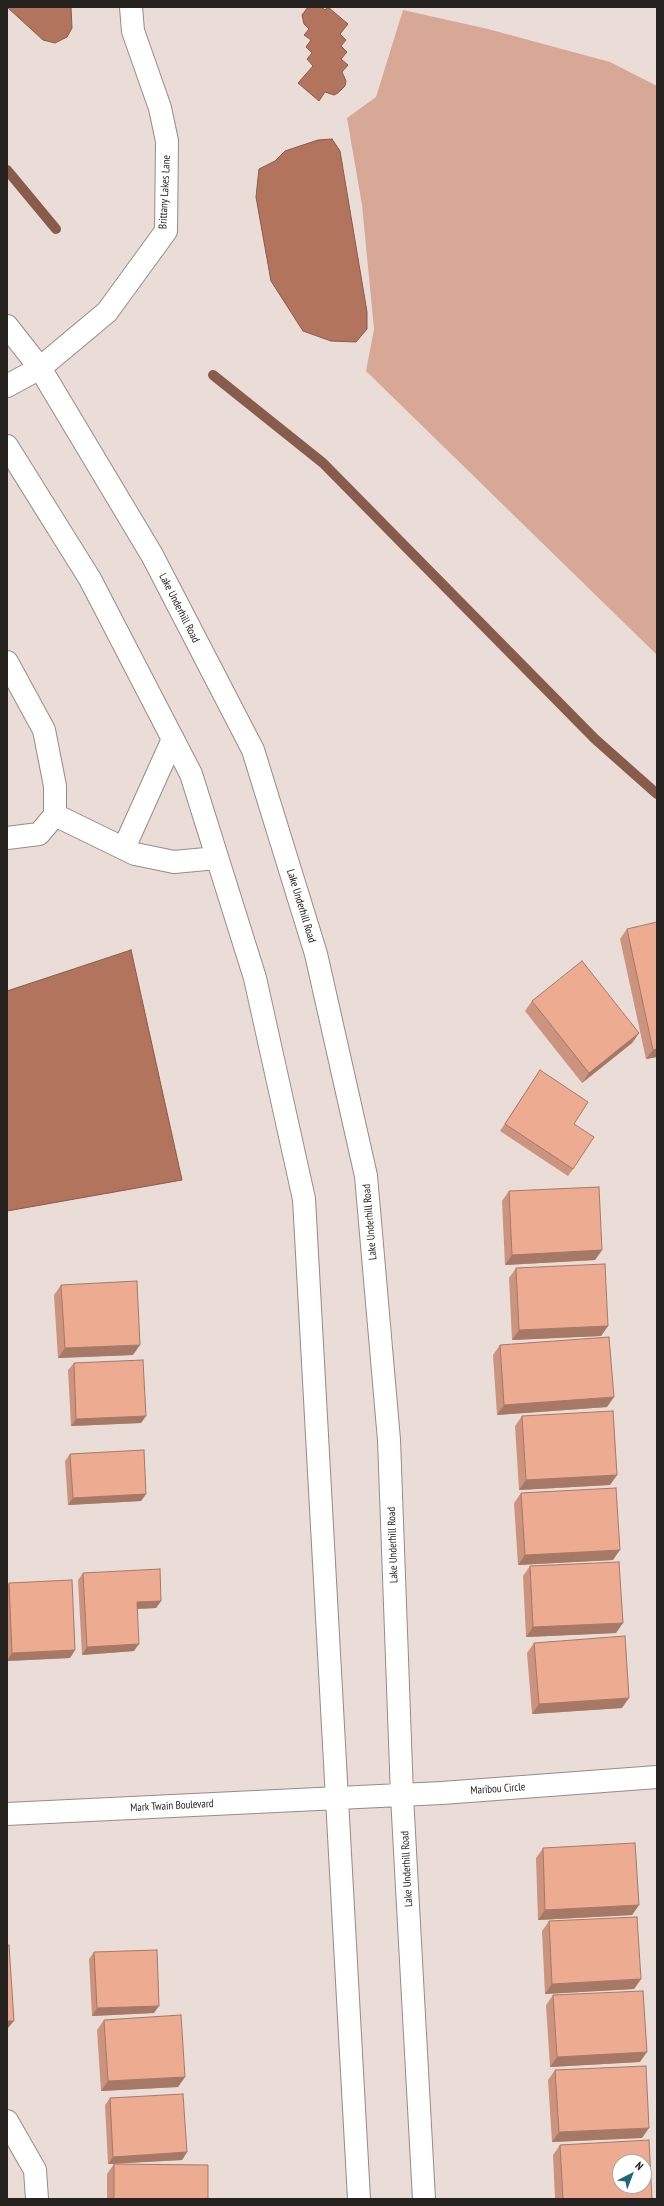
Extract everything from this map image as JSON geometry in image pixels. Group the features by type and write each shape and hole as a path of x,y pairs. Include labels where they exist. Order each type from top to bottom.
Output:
{"street":[{"name":"Brittany Lakes Lane","path":"7,386 40,368 107,312 166,231 167,141 160,108 133,30 131,7"},
{"name":"Lake Underhill Road","path":"7,326 40,368 152,555 253,750 316,954 366,1176 389,1440 402,1796 424,2199"},
{"path":"7,446 90,579 191,774 255,978 304,1200 359,2199"},
{"path":"7,662 44,730 55,786 55,815 39,834 8,836"},
{"path":"124,848 173,739"},
{"path":"55,815 135,854 174,862 217,858"},
{"name":"Maribou Circle","path":"338,1798 402,1796 657,1778"},
{"name":"Mark Twain Boulevard","path":"7,1814 338,1798"},
{"path":"7,2121 35,2170 37,2199"}],"shaded area":[{"path":"7,7 71,7 72,28 67,37 55,43 43,40"},
{"path":"308,7 321,7 325,10 328,7 348,24 340,34 346,40 341,46 347,52 341,59 348,65 342,72 346,81 345,86 334,95 325,92 319,101 298,83 313,66 307,59 312,53 306,47 311,40 304,35 309,29 304,24 302,15"},
{"path":"403,10 488,29 610,62 657,86 657,655 366,371 374,329 362,205 347,118 376,97"},
{"path":"332,139 340,151 367,312 367,329 356,342 331,341 303,331 271,281 256,197 259,169 275,161 285,151 318,140"},
{"path":"131,950 182,1180 7,1211 7,991"}],"building":[{"path":"657,922 657,1049 653,1050 627,929"},
{"path":"582,961 639,1033 589,1073 532,1001"},
{"path":"540,1070 588,1102 574,1124 594,1137 573,1169 505,1124"},
{"path":"599,1187 602,1250 512,1255 509,1191"},
{"path":"605,1264 608,1326 519,1330 516,1268"},
{"path":"137,1281 140,1345 65,1348 61,1285"},
{"path":"609,1337 614,1397 504,1405 500,1345"},
{"path":"143,1360 146,1416 76,1419 74,1363"},
{"path":"613,1411 617,1475 526,1480 522,1416"},
{"path":"144,1450 146,1494 73,1498 70,1454"},
{"path":"616,1488 620,1550 525,1555 521,1493"},
{"path":"619,1562 623,1623 533,1627 530,1566"},
{"path":"160,1569 161,1601 137,1602 139,1644 87,1647 83,1573"},
{"path":"72,1580 75,1650 12,1653 9,1583"},
{"path":"625,1636 629,1698 539,1704 534,1643"},
{"path":"635,1843 639,1905 545,1910 543,1848"},
{"path":"637,1917 641,1979 552,1984 549,1921"},
{"path":"9,1945 14,2021 7,2021 7,1946"},
{"path":"157,1950 159,2006 97,2008 94,1952"},
{"path":"643,1991 647,2052 557,2057 553,1995"},
{"path":"181,2015 185,2077 108,2081 104,2020"},
{"path":"646,2066 649,2128 559,2132 555,2070"},
{"path":"183,2094 187,2152 113,2157 110,2098"},
{"path":"649,2140 650,2154 612,2154 612,2194 652,2194 652,2199 563,2199 560,2145"},
{"path":"114,2164 208,2165 208,2199 114,2199"}],"waterway":[{"path":"7,170 56,229"},
{"path":"213,375 323,463 595,739 657,794"}]}
